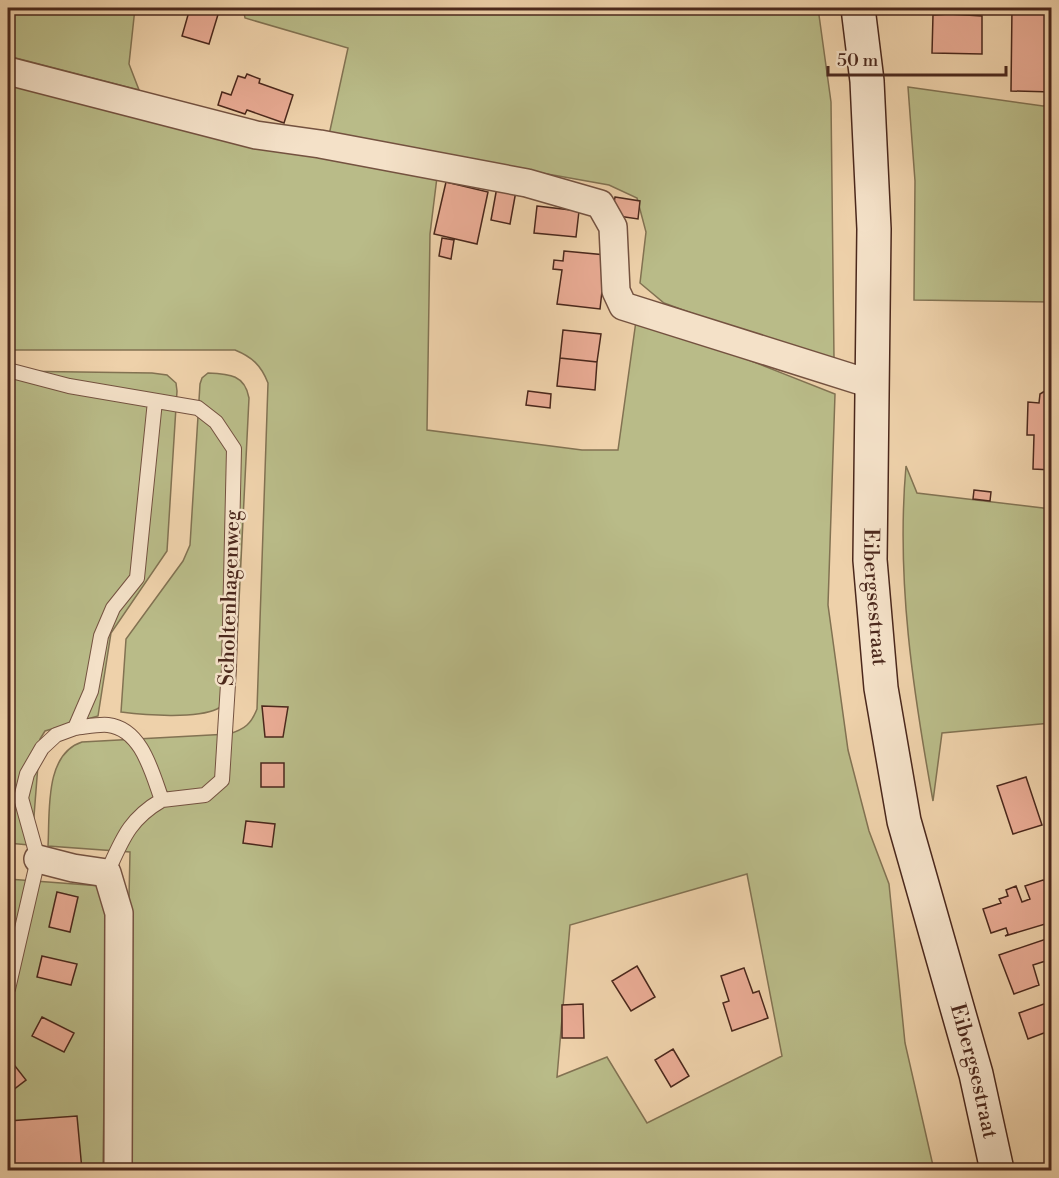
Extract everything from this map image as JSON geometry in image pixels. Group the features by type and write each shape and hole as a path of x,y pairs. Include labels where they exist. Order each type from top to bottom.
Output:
{"main road":[{"name":"Eibergsestraat","path":"858,8 867,81 874,229 870,560 883,699 904,821 976,1074 997,1170"}],"street":[{"path":"8,71 256,135 320,144 527,183 600,204 613,227 616,291 623,306 871,384"},
{"path":"38,859 73,868 107,873 119,913 118,1170"}],"lane":[{"name":"Scholtenhagenweg","path":"8,370 69,386 198,408 216,422 234,449 229,668 222,780 205,795 162,800 143,811 126,832 107,873"},
{"path":"75,728 91,691 101,636 113,608 137,578 155,401"},
{"path":"8,989 12,954 38,859 21,798 27,774 42,748 56,735 75,728 107,725 124,730 143,752 162,800"}],"green space":[{"path":"8,8 135,8 129,64 139,90 8,56"},
{"path":"243,8 818,8 831,102 834,358 795,351 664,303 640,283 646,232 637,198 609,185 329,135 348,48 245,18"},
{"path":"8,78 437,177 430,234 427,430 582,450 618,450 636,321 675,331 835,394 828,605 848,750 869,831 889,884 905,1043 934,1170 123,1170 130,852 48,846 52,786 55,771 61,759 70,749 82,742 229,734 247,725 255,714 257,709 268,383 255,362 235,350 8,350","holes":["747,874 782,1056 647,1123 607,1057 557,1077 570,925"]},
{"path":"908,87 1043,106 1051,104 1051,302 914,300 915,181"},
{"path":"8,371 152,373 167,375 176,383 177,391 167,551 111,633 98,716 45,731 40,739 32,842 29,845 8,843"},
{"path":"208,373 230,375 240,380 249,398 235,682 224,704 208,712 170,715 121,712 126,639 183,561 190,545 200,384 202,378"},
{"path":"906,466 917,493 1051,509 1051,723 942,733 933,801 908,635 903,551"},
{"path":"8,879 101,886 107,893 103,1170 8,1170"}],"building":[{"path":"190,8 220,8 209,44 182,36"},
{"path":"1012,8 1050,8 1052,92 1011,91"},
{"path":"933,15 982,16 982,54 932,53"},
{"path":"247,74 260,79 259,83 293,95 284,123 247,110 245,114 218,105 222,92 231,95 238,76 245,78"},
{"path":"446,182 488,192 477,244 434,234"},
{"path":"497,187 516,191 510,224 491,220"},
{"path":"615,197 640,201 638,219 612,215"},
{"path":"537,206 579,211 576,237 534,233"},
{"path":"442,238 454,240 451,259 439,256"},
{"path":"564,251 606,255 600,309 557,304 562,270 553,269 554,260 563,261"},
{"path":"563,330 601,334 597,362 560,358"},
{"path":"560,358 597,362 595,390 557,386"},
{"path":"1052,389 1052,470 1033,469 1034,435 1027,435 1028,402 1039,403 1040,394"},
{"path":"528,391 551,394 550,408 526,405"},
{"path":"974,490 991,492 990,501 973,499"},
{"path":"262,706 288,707 283,737 265,737"},
{"path":"261,763 284,763 284,787 261,787"},
{"path":"1026,777 1042,825 1013,834 997,786"},
{"path":"246,821 275,824 272,847 243,843"},
{"path":"1043,880 1052,885 1047,895 1052,909 1052,922 1005,936 1008,934 1006,928 991,933 983,909 1001,903 999,899 1008,896 1006,890 1016,886 1022,902 1030,899 1025,886"},
{"path":"57,892 78,897 70,932 49,927"},
{"path":"1052,937 1052,959 1033,965 1039,985 1014,994 999,955"},
{"path":"42,956 77,964 71,985 37,977"},
{"path":"637,966 655,997 631,1011 612,981"},
{"path":"744,968 753,993 759,991 768,1018 732,1031 723,1003 729,1001 721,976"},
{"path":"1052,1001 1052,1030 1028,1039 1019,1013"},
{"path":"583,1004 584,1038 562,1038 562,1005"},
{"path":"42,1017 74,1033 64,1052 32,1036"},
{"path":"673,1049 689,1076 671,1087 655,1060"},
{"path":"8,1057 26,1080 9,1093 8,1091"},
{"path":"77,1116 82,1170 8,1170 8,1121"}]}
